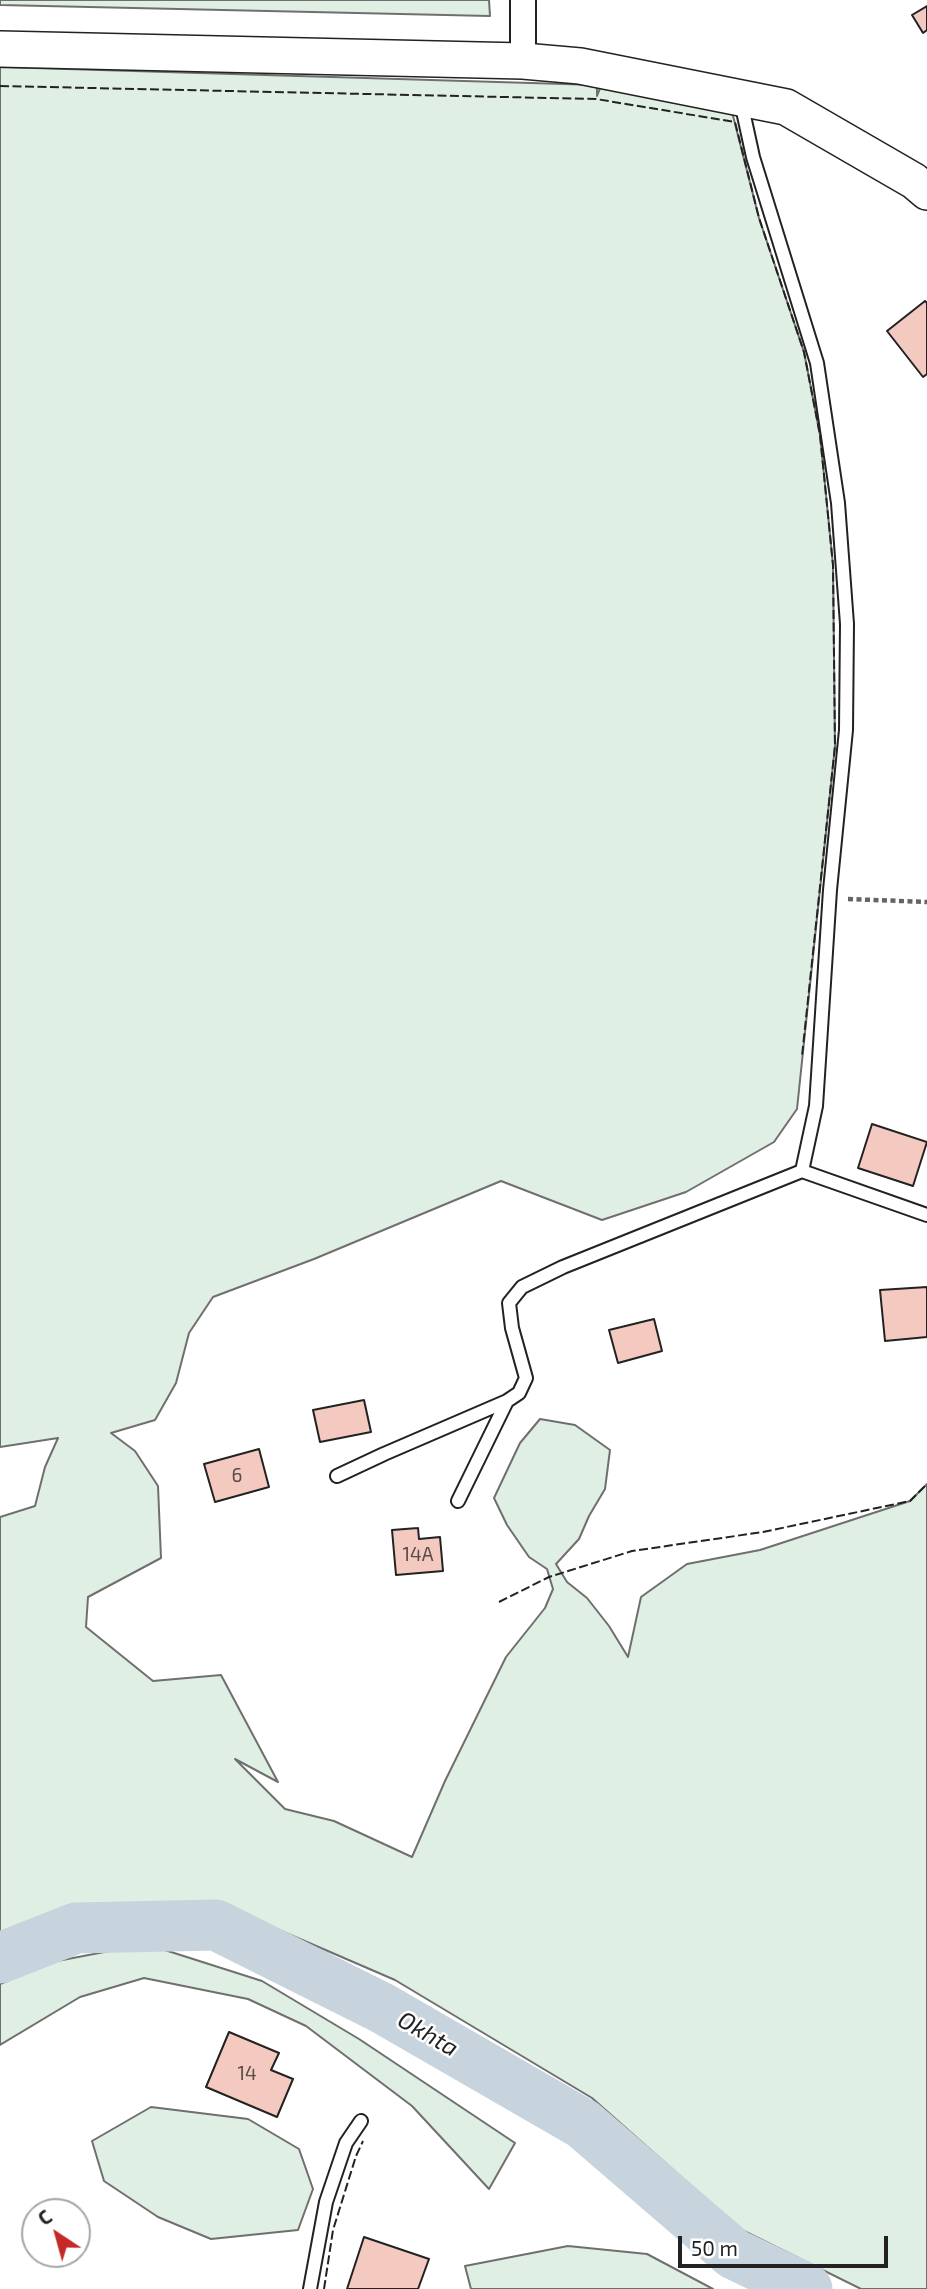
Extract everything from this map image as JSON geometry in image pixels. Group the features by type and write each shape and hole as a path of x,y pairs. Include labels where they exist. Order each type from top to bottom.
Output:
{"street":[{"path":"523,0 523,61"},
{"path":"0,49 523,61 580,66 786,107 914,181 927,192"}],"lane":[{"path":"740,98 753,157 817,363 838,503 848,624 846,716 816,1106 802,1171"},
{"path":"337,1476 507,1401 519,1392 526,1378 512,1328 509,1303 522,1287 576,1262 802,1171 927,1214"},
{"path":"458,1501 507,1401"},
{"path":"310,2289 326,2202 346,2144 361,2121"}],"path":[{"path":"830,898 927,902"}],"green space":[{"path":"0,0 489,0 490,16 0,5"},
{"path":"0,67 597,85 597,96 603,81 731,108 759,218 804,352 820,435 833,565 835,746 797,1109 774,1142 686,1192 602,1220 501,1181 314,1259 213,1297 189,1333 176,1383 155,1420 111,1433 135,1451 158,1486 161,1558 88,1597 86,1627 153,1681 221,1675 278,1782 235,1759 285,1809 334,1821 412,1857 445,1781 506,1657 545,1608 553,1589 547,1569 529,1557 507,1525 494,1498 520,1443 540,1419 575,1425 610,1450 605,1489 579,1539 556,1564 567,1582 587,1598 609,1626 628,1657 641,1597 687,1564 760,1550 910,1501 927,1484 927,2289 861,2289 740,2229 592,2098 395,1980 212,1901 70,1907 0,1938 0,1517 35,1506 45,1467 58,1438 0,1447"},
{"path":"146,1944 262,1981 359,2039 515,2143 489,2189 412,2106 306,2026 248,1999 144,1978 80,1997 0,2045 0,1984 52,1962"},
{"path":"151,2107 248,2119 299,2149 313,2189 298,2230 211,2239 158,2217 104,2181 92,2141"},
{"path":"568,2246 647,2254 713,2289 471,2289 465,2266"}],"building":[{"path":"927,6 927,30 923,33 912,15"},
{"path":"925,301 927,374 923,377 887,331"},
{"path":"872,1124 927,1142 913,1186 858,1168"},
{"path":"927,1287 927,1337 885,1341 880,1290"},
{"path":"654,1319 662,1351 618,1363 609,1330"},
{"path":"364,1400 371,1432 320,1442 313,1410"},
{"path":"259,1449 269,1487 215,1502 204,1464"},
{"path":"418,1528 419,1539 440,1537 443,1571 396,1575 392,1530"},
{"path":"229,2032 279,2053 271,2070 293,2079 277,2117 206,2087"},
{"path":"364,2237 429,2259 418,2289 347,2289"}],"waterway":[{"name":"Okhta","path":"0,1958 76,1928 216,1925 382,2008 583,2124 734,2254 807,2289"}],"fence":[{"path":"0,86 596,99 735,122 759,218 804,352 820,435 833,565 835,746 802,1056"},
{"path":"499,1602 549,1577 632,1551 763,1532 910,1501 927,1484"},
{"path":"324,2289 333,2230 363,2141"}]}
